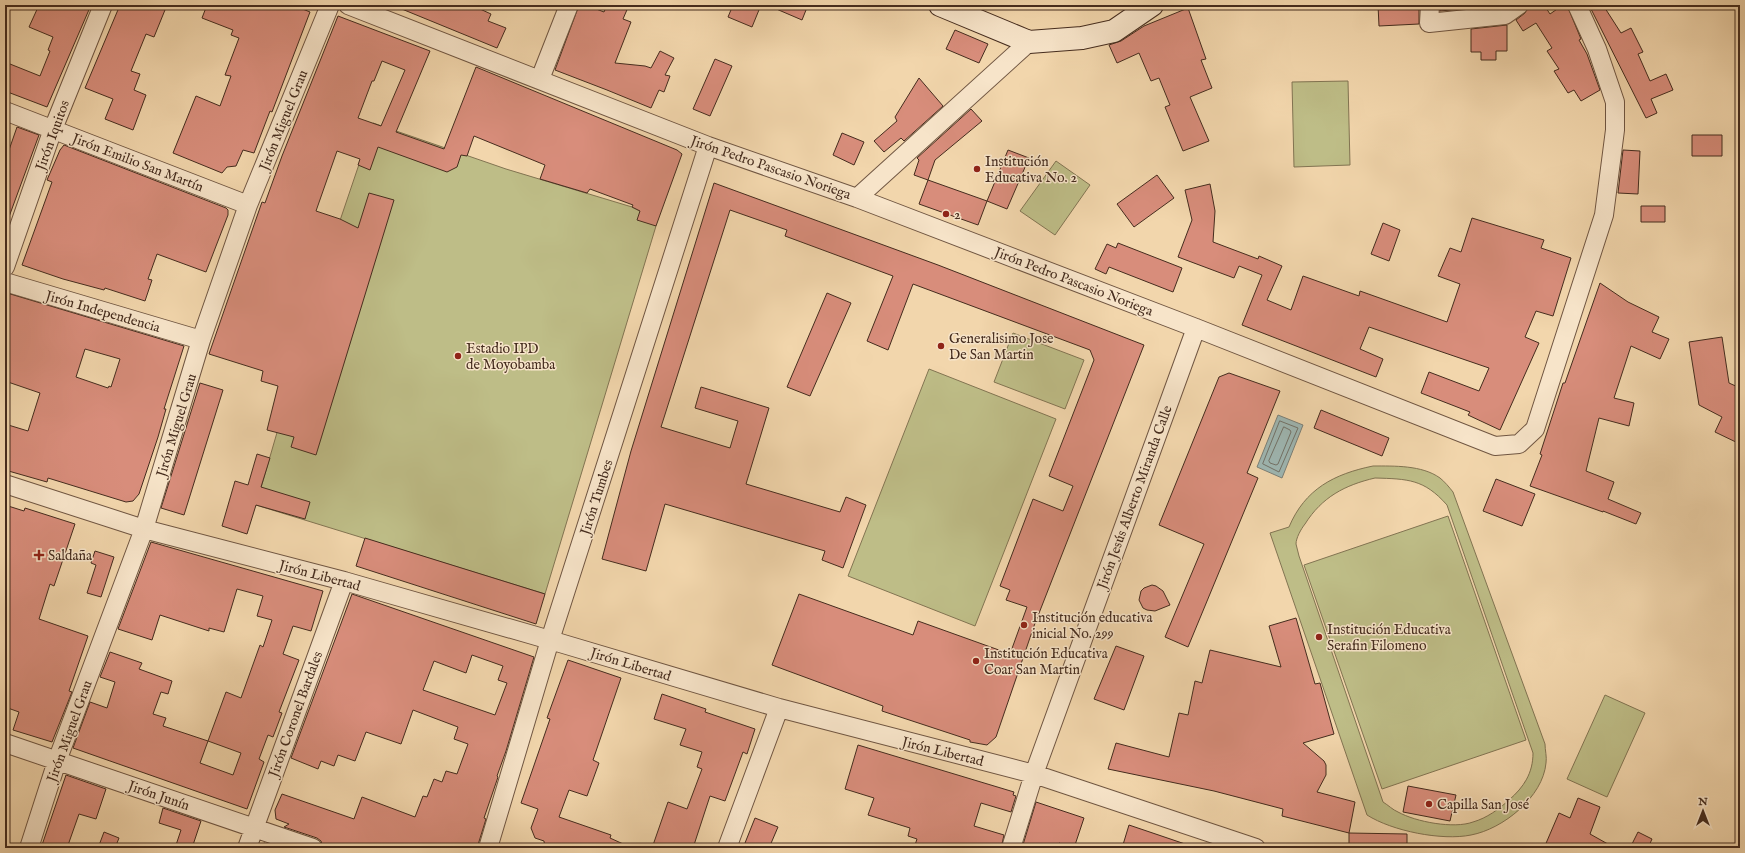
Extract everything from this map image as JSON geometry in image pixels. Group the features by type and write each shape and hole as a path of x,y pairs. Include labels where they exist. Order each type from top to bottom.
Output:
{"street":[{"name":"Jirón Iquitos","path":"5,267 53,129 103,5"},
{"name":"Jirón Miguel Grau","path":"29,848 57,761 144,529 201,340 248,205 330,5"},
{"name":"Jirón Pedro Pascasio Noriega","path":"348,5 708,146 857,198 1196,328 1495,446 1519,444 1535,429 1604,216 1615,130 1615,102 1597,49 1577,5"},
{"path":"540,79 569,5"},
{"path":"940,5 1029,42 1082,38 1114,32 1152,5"},
{"path":"1430,5 1429,23 1506,15 1519,5"},
{"path":"857,198 1029,42"},
{"name":"Jirón Emilio San Martín","path":"5,111 248,205"},
{"name":"Jirón Tumbes","path":"488,848 550,640 708,146"},
{"name":"Jirón Independencia","path":"5,282 201,340"},
{"name":"Jirón Jesús Alberto Miranda Calle","path":"1011,848 1034,774 1196,328"},
{"name":"Jirón Libertad","path":"5,484 144,529 344,581 779,708 1034,774 1256,848"},
{"name":"Jirón Coronel Bardales","path":"247,848 344,581"},
{"path":"727,848 779,708"},
{"name":"Jirón Junín","path":"5,743 313,848"}],"shaded area":[{"path":"1348,81 1350,165 1294,167 1292,82"},
{"name":"Estadio IPD de Moyobamba","path":"373,123 506,169 632,207 640,211 656,226 545,594 256,505 329,253"},
{"path":"1056,161 1090,185 1055,235 1020,211"},
{"path":"1013,333 1084,360 1065,409 994,382"},
{"path":"929,369 1056,419 975,626 848,576"},
{"path":"1373,466 1399,466 1416,468 1440,478 1453,492 1545,744 1546,763 1538,788 1519,810 1508,819 1483,832 1459,837 1432,836 1390,826 1367,815 1270,533 1289,527 1303,503 1322,485 1359,469","holes":["1375,478 1415,482 1431,490 1447,505 1533,753 1533,760 1527,779 1519,790 1501,807 1488,816 1465,824 1446,825 1415,819 1396,811 1383,802 1299,556 1296,544 1298,536 1303,526 1319,506 1327,499 1344,489 1354,484"]},
{"path":"1448,516 1526,740 1382,789 1304,565"},
{"path":"1605,695 1645,713 1607,797 1567,779"}],"water":[{"path":"1278,415 1303,425 1282,478 1257,467"}],"building":[{"path":"39,5 91,5 47,107 5,91 5,62 40,76 50,51 48,50 53,37 29,27"},
{"path":"120,5 167,5 154,37 146,34 131,71 140,74 134,90 146,95 133,130 105,119 113,99 85,88"},
{"path":"207,5 293,5 310,12 272,112 270,111 254,153 243,150 236,166 227,167 222,173 173,153 196,96 220,106 231,76 225,75 239,38 231,35 233,30 202,18"},
{"path":"392,5 482,5 480,9 491,14 488,21 506,28 497,48"},
{"path":"579,5 586,5 604,12 607,5 629,5 623,19 631,22 615,63 651,68 660,51 674,58 665,75 670,76 664,92 659,90 651,108 555,70"},
{"path":"733,5 761,5 752,27 728,17"},
{"path":"767,5 808,5 802,20"},
{"path":"1378,5 1419,5 1419,24 1379,26"},
{"path":"1440,5 1472,5 1472,8 1440,11"},
{"path":"1529,5 1544,5 1550,14 1563,5 1567,5 1581,39 1579,40 1587,54 1600,90 1581,101 1574,90 1568,93 1554,71 1559,69 1547,51 1552,48 1536,23 1523,31 1516,20 1525,13"},
{"path":"1589,5 1603,5 1621,33 1631,28 1643,52 1638,54 1650,81 1666,74 1673,90 1651,99 1657,113 1646,118"},
{"path":"1188,8 1206,59 1201,60 1212,88 1190,97 1209,141 1183,151 1165,107 1170,105 1159,78 1151,81 1139,53 1117,63 1109,45 1121,41 1144,26"},
{"path":"338,16 430,51 396,132 444,149 476,67 677,150 682,154 656,226 637,220 640,211 632,207 633,205 590,189 587,193 540,179 545,165 474,136 467,156 461,155 457,167 447,172 378,147 370,170 358,165 360,159 337,151 316,211 340,219 358,228 369,193 394,200 316,455 291,447 294,437 267,430 278,386 261,381 263,371 209,354 262,202 265,203 282,156","holes":["382,61 405,70 381,126 358,118 372,81 374,81"]},
{"path":"1507,25 1507,51 1496,51 1496,60 1481,60 1481,52 1471,52 1471,29"},
{"path":"955,30 988,44 979,63 946,49"},
{"path":"715,59 732,66 710,116 693,109"},
{"path":"919,78 943,106 904,141 901,138 884,152 874,141 897,121 895,117"},
{"path":"971,109 982,121 935,160 928,180 914,175 919,160 917,158"},
{"path":"17,127 39,135 5,225 5,149 9,150"},
{"path":"842,133 864,142 854,165 833,155"},
{"path":"1692,135 1722,135 1722,156 1692,156"},
{"path":"64,145 226,208 228,210 228,215 206,272 157,254 148,279 152,280 145,301 105,288 104,290 63,279 22,265 52,182 47,180 60,150"},
{"path":"1008,150 1029,158 1007,209 987,201"},
{"path":"1623,150 1640,151 1638,194 1618,193"},
{"path":"1157,175 1174,198 1134,227 1117,204"},
{"path":"928,180 987,201 978,225 919,204"},
{"path":"714,183 938,265 1144,345 1034,626 996,737 987,745 970,742 970,740 882,711 883,706 772,665 799,594 913,635 918,621 1010,654 1027,607 1006,600 1010,590 1000,586 1033,499 1063,511 1073,486 1049,476 1094,360 1090,350 913,284 888,350 867,341 893,276 785,236 787,230 730,210 661,427 730,448 738,421 695,408 701,387 769,408 746,484 840,512 846,497 866,505 843,568 822,560 825,551 665,504 646,571 602,559 631,451"},
{"path":"1210,184 1215,211 1213,242 1258,259 1259,256 1282,266 1267,300 1291,310 1303,276 1359,296 1360,291 1447,322 1460,284 1438,276 1450,248 1461,252 1472,218 1544,240 1541,248 1571,258 1553,316 1536,311 1525,337 1539,343 1500,430 1468,415 1470,412 1421,393 1429,372 1479,391 1489,368 1369,327 1360,349 1383,359 1376,377 1242,325 1262,275 1239,266 1234,278 1178,257 1192,220 1185,190"},
{"path":"1641,206 1665,206 1665,222 1641,222"},
{"path":"1383,223 1400,230 1389,261 1371,254"},
{"path":"1118,243 1182,268 1173,292 1109,267 1106,274 1095,269 1107,244 1116,248"},
{"path":"1600,283 1628,302 1659,317 1652,332 1669,339 1660,359 1631,346 1614,398 1634,403 1629,426 1599,418 1586,471 1614,482 1608,499 1641,513 1636,524 1530,486 1542,455 1540,454 1563,383 1565,383"},
{"path":"7,293 184,346 164,409 166,409 158,437 139,494 133,501 126,502 48,478 47,482 5,470 5,424 28,431 40,393 5,381 5,295","holes":["85,349 120,359 111,387 109,386 108,388 76,377"]},
{"path":"827,293 851,303 810,396 787,387"},
{"path":"1722,337 1729,383 1740,388 1740,444 1715,432 1722,417 1699,405 1689,342"},
{"path":"1229,373 1280,391 1247,473 1258,478 1188,647 1165,637 1204,544 1159,525 1219,377"},
{"path":"200,383 223,390 184,515 161,508"},
{"path":"1321,410 1389,438 1382,456 1314,428"},
{"path":"257,454 270,458 261,487 310,502 305,519 256,505 247,534 222,526 235,481 248,485"},
{"path":"1496,479 1535,494 1522,526 1483,511"},
{"path":"5,505 24,511 25,508 75,524 54,586 50,584 39,619 88,636 69,691 72,692 52,742 13,730 19,712 5,707 5,627 9,615 5,614"},
{"path":"365,538 545,594 536,624 356,566"},
{"path":"151,542 323,591 311,631 293,626 283,654 299,660 279,712 282,713 273,737 268,735 259,759 264,762 247,809 73,748 90,702 107,708 115,682 100,677 110,652 142,663 139,669 172,681 168,694 161,692 153,714 166,718 163,726 208,741 226,692 241,698 260,645 263,647 272,620 257,616 263,596 237,589 224,632 209,628 209,631 160,615 152,640 118,629","holes":["208,741 241,753 233,775 200,763"]},
{"path":"95,551 114,557 101,597 87,593 96,565 91,563"},
{"path":"1152,585 1163,591 1170,605 1155,611 1143,608 1139,600 1141,591"},
{"path":"352,594 534,657 497,776 498,777 484,818 486,819 477,848 323,848 321,841 317,838 284,827 289,824 276,819 275,810 282,794 354,819 362,797 415,817 423,796 427,797 434,779 442,782 446,771 457,774 468,744 454,739 458,727 413,710 401,744 366,732 355,761 338,755 334,766 321,761 318,769 291,758","holes":["472,655 503,666 498,680 507,683 495,715 423,690 434,661 466,673"]},
{"path":"1296,618 1315,684 1320,683 1334,734 1303,743 1324,761 1326,765 1326,775 1317,792 1355,802 1349,833 1282,816 1283,809 1214,791 1108,769 1116,743 1169,757 1179,713 1188,715 1195,681 1202,683 1210,650 1281,667 1269,626"},
{"path":"1116,646 1144,656 1124,710 1094,699"},
{"path":"568,660 621,678 593,760 599,763 587,796 569,790 559,817 611,835 610,838 632,848 545,848 544,841 535,838 531,828 538,809 521,803 550,719 547,718"},
{"path":"662,694 706,709 705,712 755,729 747,754 743,752 725,801 710,796 693,848 652,848 668,802 687,809 702,769 697,767 702,752 680,745 686,729 654,719"},
{"path":"858,745 1014,792 1013,795 1016,796 1011,812 981,803 974,826 1004,835 1001,848 914,848 917,839 908,836 910,828 868,815 874,798 845,789"},
{"path":"66,775 106,789 96,819 79,814 67,848 41,848"},
{"name":"Capilla San José","path":"1408,786 1456,795 1450,821 1403,812"},
{"path":"1578,798 1600,807 1590,834 1615,848 1544,848 1559,813 1570,818"},
{"path":"1036,802 1084,818 1074,848 1059,843 1057,848 1022,848"},
{"path":"163,808 201,821 192,848 175,848 181,830 159,823"},
{"path":"755,818 778,827 769,848 743,848"},
{"path":"1129,825 1191,846 1191,848 1122,848"},
{"path":"104,832 119,838 115,848 98,848"},
{"path":"1638,832 1652,839 1648,848 1630,848"},
{"path":"1349,833 1407,834 1407,848 1349,848"},
{"path":"264,843 280,848 258,848"}],"place":[{"name":"Institución Educativa No. 2","path":"977,169"},
{"name":"2","path":"946,214"},
{"name":"Generalisimo Jose De San Martin","path":"941,346"},
{"name":"Estadio IPD de Moyobamba","path":"458,356"},
{"name":"Saldaña","path":"39,555"},
{"name":"Institución educativa inicial No. 299","path":"1024,625"},
{"name":"Institución Educativa Serafin Filomeno","path":"1319,637"},
{"name":"Institución Educativa Coar San Martin","path":"976,661"},
{"name":"Capilla San José","path":"1429,804"}]}
